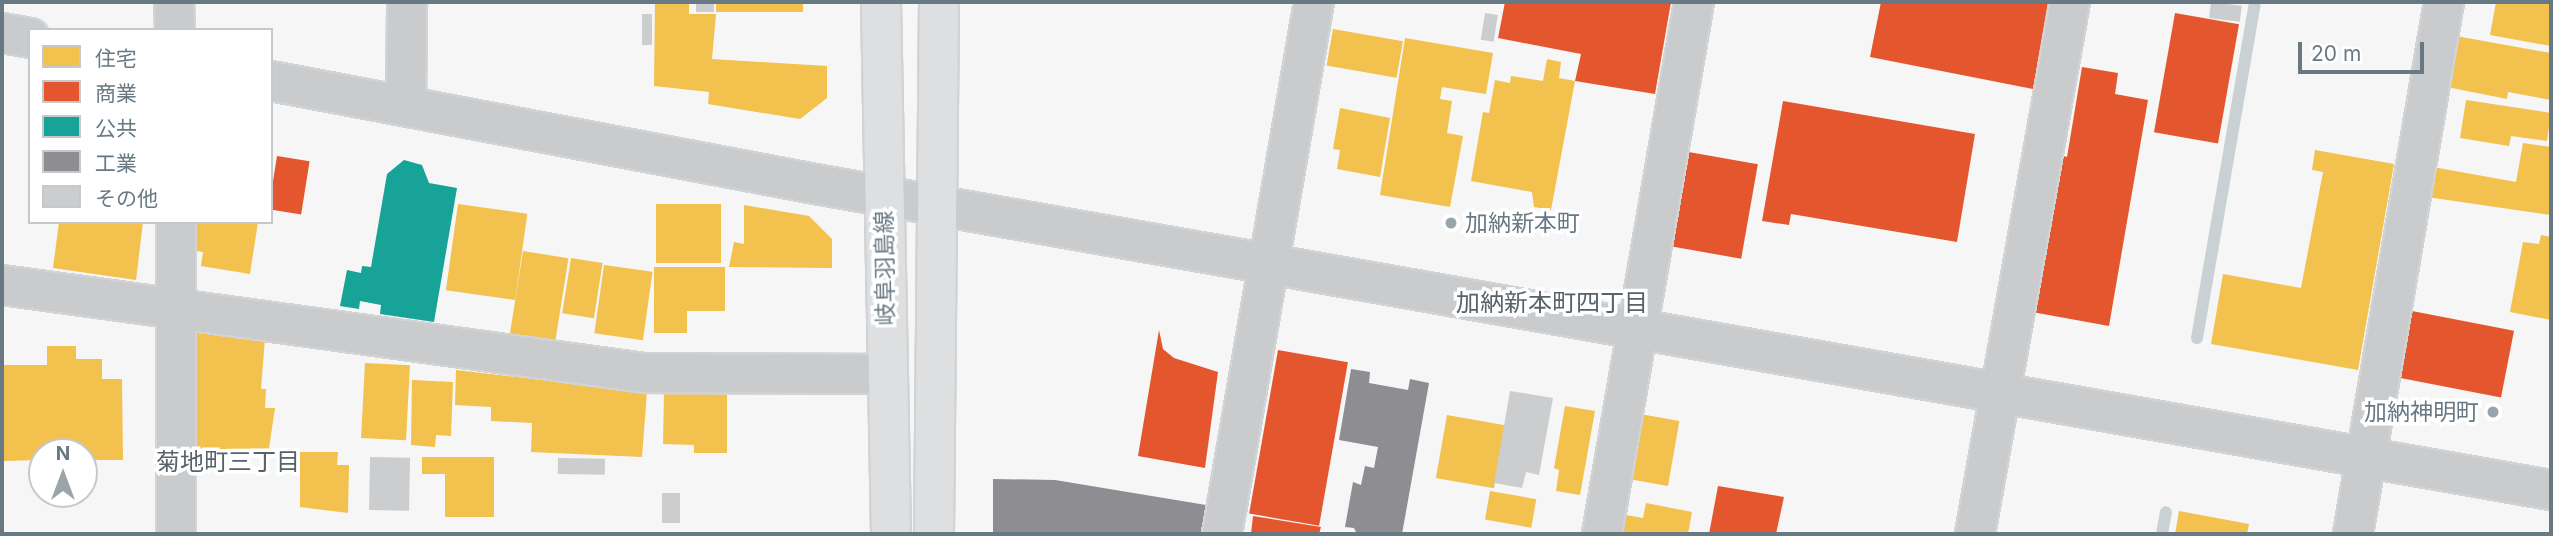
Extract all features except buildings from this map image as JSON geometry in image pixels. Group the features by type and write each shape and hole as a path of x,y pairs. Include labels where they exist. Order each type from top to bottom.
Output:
{"main road":[{"name":"岐阜羽島線","path":"881,2 891,534"},
{"path":"934,534 939,2"}],"street":[{"path":"174,2 175,28"},
{"path":"406,105 407,2"},
{"path":"1222,534 1314,2"},
{"path":"1602,534 1635,329 1694,2"},
{"path":"1975,534 2070,2"},
{"path":"2353,534 2444,2"},
{"path":"2,33 28,38"},
{"path":"273,81 938,206 2551,490"},
{"path":"176,224 176,534"},
{"path":"2,285 644,373 886,374"}],"waterway":[{"path":"2197,338 2255,2"},
{"path":"2162,534 2166,512"}],"place":[{"name":"加納新本町","path":"1451,223"},
{"name":"加納神明町","path":"2493,412"}],"district":[{"name":"加納新本町四丁目","path":"1552,303"},
{"name":"菊地町三丁目","path":"228,462"}]}
